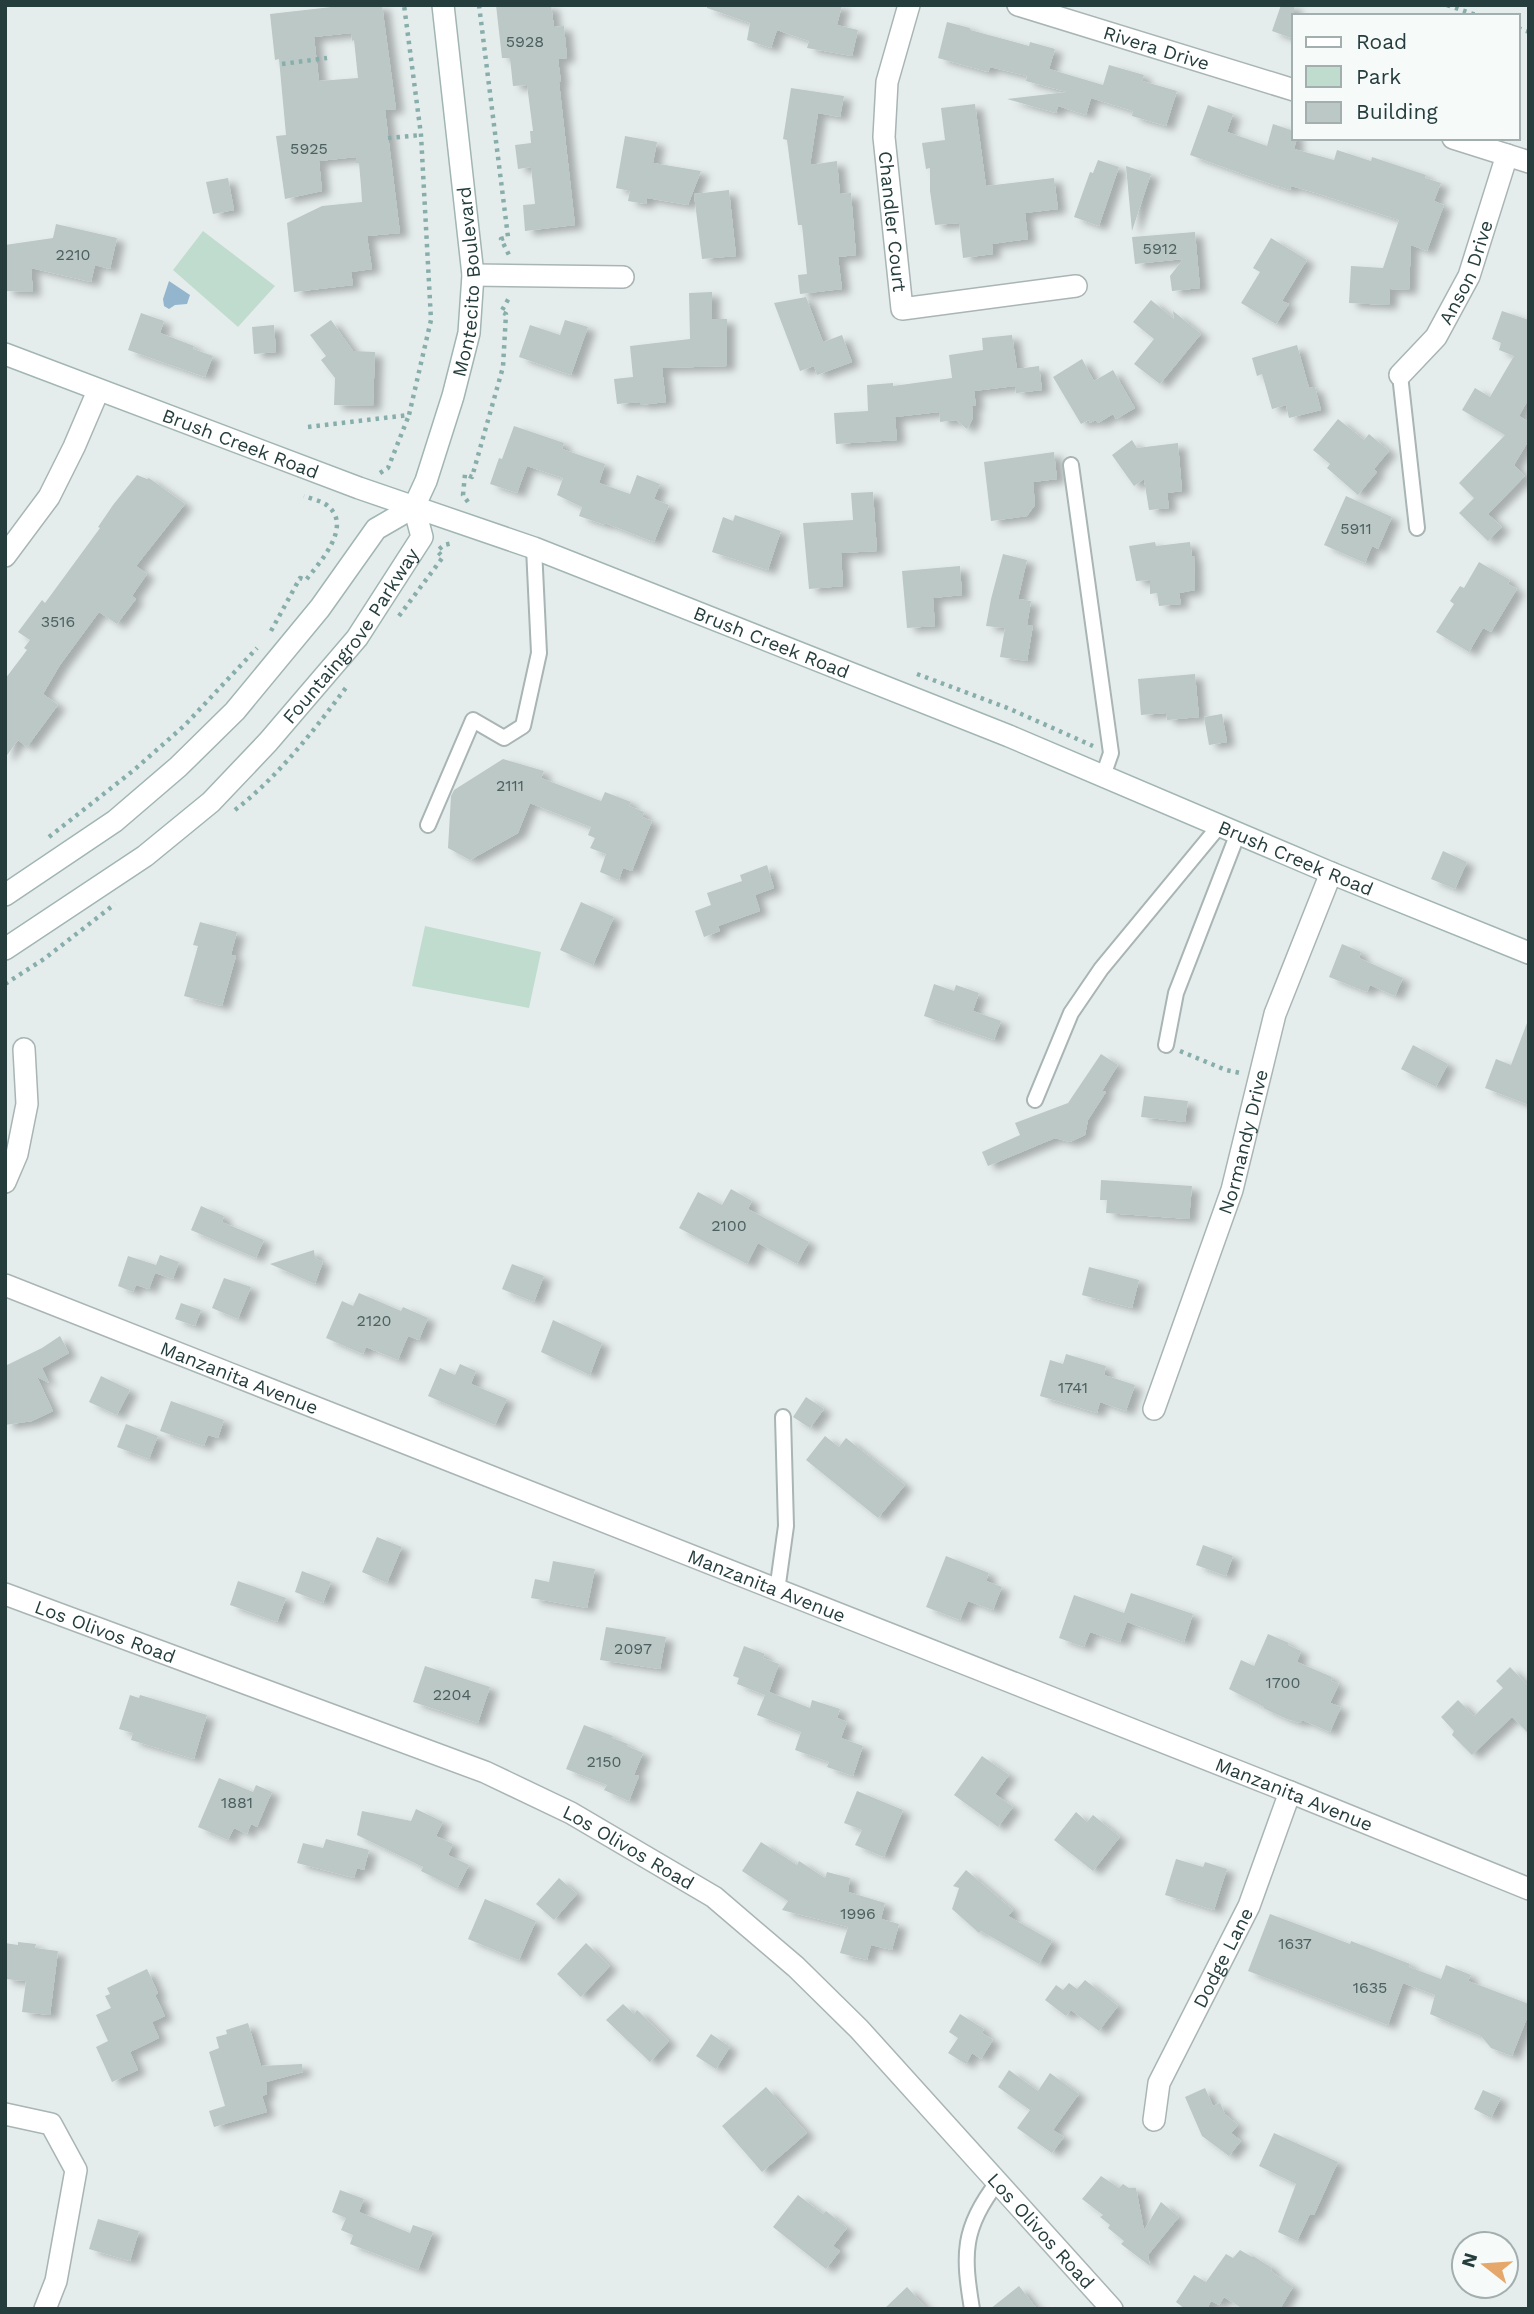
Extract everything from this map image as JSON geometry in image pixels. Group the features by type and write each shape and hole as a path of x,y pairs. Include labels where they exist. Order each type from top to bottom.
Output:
{"street":[{"name":"Montecito Boulevard","path":"414,507 426,481 453,396 469,333 473,275 443,5"},
{"name":"Chandler Court","path":"909,5 887,82 884,137 902,309 1076,286"},
{"name":"Rivera Drive","path":"1018,5 1292,89"},
{"path":"1459,140 1529,162"},
{"name":"Anson Drive","path":"1400,375 1436,337 1469,276 1507,155"},
{"path":"473,275 623,277"},
{"name":"Brush Creek Road","path":"5,355 414,507 534,548 997,732 1529,953"},
{"path":"5,556 49,497 98,391"},
{"name":"Fountaingrove Parkway","path":"5,895 115,821 178,767 235,711 320,608 376,529 414,507 422,537 395,582 357,638 268,742 211,802 145,856 5,949"},
{"name":"Normandy Drive","path":"1154,1409 1232,1190 1275,1014 1331,873"},
{"path":"5,1182 17,1154 27,1104 24,1049"},
{"name":"Manzanita Avenue","path":"5,1285 1290,1792 1529,1889"},
{"name":"Los Olivos Road","path":"5,1594 485,1772 570,1813 714,1897 796,1967 859,2029 1112,2309"},
{"name":"Dodge Lane","path":"1154,2120 1159,2083 1249,1906 1290,1792"},
{"path":"5,2114 51,2124 76,2170 56,2281 45,2309"}],"lane":[{"path":"1400,375 1417,528"},
{"path":"1071,465 1110,741 1111,753 1103,776"},
{"path":"428,825 473,720 504,738 523,726 539,653 534,548"},
{"path":"1166,1045 1176,993 1229,829"},
{"path":"1035,1100 1071,1013 1101,969 1229,829"},
{"path":"777,1591 786,1526 783,1417"},
{"path":"972,2309 966,2263 969,2239 979,2207 997,2183"}],"path":[{"path":"388,468 409,415 431,320 421,135 404,5"},
{"path":"478,5 508,237 501,239 510,256"},
{"path":"1447,5 1473,14"},
{"path":"282,64 327,58"},
{"path":"388,138 421,135"},
{"path":"463,495 465,474 472,477 503,367 506,314 500,313 509,298"},
{"path":"308,427 409,415"},
{"path":"270,633 300,578 306,580 335,537 333,511 323,503 304,496"},
{"path":"47,839 134,770 185,725 262,642"},
{"path":"1166,1045 1226,1070 1260,1077"}],"green space":[{"path":"203,231 275,286 238,327 173,270"},
{"path":"425,926 541,952 529,1008 412,986"}],"water":[{"path":"169,281 190,295 187,304 175,305 169,309 164,306 163,299"}],"building":[{"path":"349,5 382,5 396,109 385,110 400,233 367,236 372,269 351,272 353,285 294,292 287,223 322,206 362,202 361,186 356,157 319,161 322,191 285,199 276,136 286,135 279,59 275,60 270,14","holes":["351,33 352,41 354,40 358,78 319,81 314,37"]},
{"path":"496,5 551,5 554,27 564,26 567,58 558,59 559,82 575,225 525,231 523,205 535,204 531,167 518,169 515,145 531,143 530,131 533,131 527,85 513,86 510,58 502,58"},
{"path":"707,5 842,5 837,25 858,30 852,56 807,48 809,41 777,30 771,48 747,40 750,23 707,8"},
{"path":"1281,5 1294,5 1292,38 1272,31"},
{"path":"947,22 1029,46 1030,42 1055,49 1049,69 1103,85 1109,65 1144,75 1142,81 1177,91 1166,126 1132,116 1133,111 1091,98 1086,115 1058,106 1056,113 1007,99 1067,92 1026,81 1027,76 990,67 988,72 938,58"},
{"path":"791,88 844,96 840,117 818,113 810,165 837,161 840,194 851,193 856,255 838,257 842,289 800,294 798,275 807,274 802,225 798,225 787,140 783,139"},
{"path":"975,104 986,186 1054,178 1058,209 1025,213 1028,239 992,244 993,254 963,258 959,223 935,225 930,168 926,169 922,143 945,140 941,108"},
{"path":"1208,105 1233,114 1227,132 1267,146 1273,124 1292,130 1292,140 1296,140 1294,149 1334,160 1337,150 1371,161 1372,157 1426,175 1425,178 1441,183 1434,201 1444,205 1427,251 1411,245 1409,290 1390,289 1389,305 1349,303 1351,266 1383,268 1399,220 1291,186 1290,190 1190,155"},
{"path":"625,136 657,142 653,163 701,171 688,205 647,198 646,204 628,201 630,191 616,188"},
{"path":"1098,160 1119,167 1099,226 1074,217 1090,172 1093,173"},
{"path":"1126,166 1151,174 1132,231"},
{"path":"228,178 234,210 213,214 206,182"},
{"path":"729,190 736,256 702,259 694,194"},
{"path":"56,224 117,238 110,269 95,265 91,282 31,268 33,292 5,291 5,245 53,238"},
{"path":"1195,232 1200,288 1172,291 1170,276 1183,259 1135,264 1132,237"},
{"path":"1271,238 1307,260 1282,301 1289,304 1276,324 1241,303 1260,272 1253,268"},
{"path":"712,292 712,319 727,319 727,366 662,368 666,402 617,404 614,379 633,377 630,346 690,339 689,293"},
{"path":"806,297 823,342 842,335 852,362 817,375 814,366 800,371 774,303"},
{"path":"1151,300 1174,319 1173,311 1201,334 1160,384 1134,364 1154,339 1133,322"},
{"path":"1502,311 1529,320 1529,398 1519,416 1529,422 1529,440 1514,465 1525,476 1488,514 1502,527 1488,541 1459,513 1474,498 1459,483 1505,435 1462,410 1475,388 1490,397 1514,356 1499,350 1501,343 1492,339"},
{"path":"141,313 164,321 160,333 213,356 205,377 128,350"},
{"path":"331,320 353,351 375,352 373,406 334,405 335,378 321,360 326,356 310,335"},
{"path":"565,320 588,327 571,375 519,357 530,325 560,335"},
{"path":"274,325 276,352 254,354 252,327"},
{"path":"1012,335 1017,369 1039,366 1042,390 1016,393 1015,386 974,391 976,406 972,406 973,418 967,429 956,420 940,422 939,412 895,417 897,440 836,444 834,413 868,411 867,385 893,383 893,386 952,378 949,355 983,350 982,338"},
{"path":"1297,345 1309,388 1315,387 1321,410 1289,418 1286,405 1272,409 1262,374 1257,376 1252,358"},
{"path":"1082,359 1094,381 1113,370 1135,408 1116,419 1113,414 1098,423 1096,420 1090,423 1089,420 1081,424 1053,377"},
{"path":"1338,419 1364,440 1369,434 1389,451 1374,469 1377,472 1358,495 1327,468 1330,464 1313,450"},
{"path":"514,426 564,443 562,449 605,464 599,483 630,494 637,475 660,484 654,499 669,505 654,542 579,516 582,507 557,495 563,478 527,466 517,493 490,484"},
{"path":"1132,440 1137,448 1178,443 1182,491 1167,493 1169,508 1149,510 1144,479 1134,486 1112,455"},
{"path":"1054,452 1057,479 1033,482 1035,505 1027,516 991,521 984,462"},
{"path":"137,475 149,478 185,504 136,566 147,574 132,596 136,599 117,624 99,612 60,665 43,694 58,705 27,747 18,740 5,758 5,679 27,650 24,648 30,640 18,632 42,600 45,603"},
{"path":"873,492 877,551 841,553 843,586 809,589 803,523 853,520 851,493"},
{"path":"1346,496 1392,517 1378,549 1372,546 1365,563 1324,545"},
{"path":"735,515 781,531 768,570 712,552 723,517 733,521"},
{"path":"1155,542 1156,546 1190,542 1192,557 1194,556 1195,590 1179,593 1181,604 1159,606 1157,593 1150,594 1150,580 1136,581 1129,546"},
{"path":"1003,554 1027,560 1018,599 1031,601 1027,625 1033,625 1027,661 1000,657 1005,628 986,626"},
{"path":"1479,562 1510,580 1508,584 1517,589 1491,632 1483,628 1469,652 1436,632 1454,604 1450,601 1460,586 1464,588"},
{"path":"960,566 962,595 933,598 935,626 907,628 902,571"},
{"path":"1195,674 1199,717 1167,720 1166,713 1141,715 1138,679"},
{"path":"1222,714 1227,742 1209,745 1204,717"},
{"path":"503,759 544,771 541,778 601,801 605,792 631,802 629,806 644,812 642,817 652,821 632,871 623,868 619,880 600,872 606,854 590,848 595,838 588,835 591,827 530,803 518,833 470,860 448,848 451,796 454,790"},
{"path":"1443,851 1467,862 1455,889 1431,879"},
{"path":"767,865 774,888 755,895 760,911 718,926 720,931 704,937 695,911 711,905 707,893 742,881 740,875"},
{"path":"581,902 614,917 593,965 560,950"},
{"path":"200,922 237,932 231,955 236,956 222,1006 184,996 198,946 193,945"},
{"path":"1342,944 1361,952 1359,958 1403,978 1395,996 1370,985 1367,992 1329,977"},
{"path":"934,984 954,991 956,985 979,993 973,1011 1001,1021 994,1040 924,1016"},
{"path":"1527,1023 1529,1105 1485,1088 1496,1059 1511,1065"},
{"path":"1413,1045 1448,1064 1436,1087 1401,1069"},
{"path":"1101,1054 1118,1065 1102,1091 1106,1092 1088,1120 1085,1135 1070,1142 1055,1138 988,1166 982,1152 1020,1135 1015,1123 1068,1103"},
{"path":"1144,1096 1188,1101 1185,1122 1141,1117"},
{"path":"1101,1180 1192,1186 1189,1219 1106,1213 1107,1200 1100,1200"},
{"path":"731,1189 752,1201 748,1209 809,1242 797,1264 758,1243 747,1264 679,1228 698,1192 722,1205"},
{"path":"201,1206 224,1216 222,1222 264,1240 256,1258 191,1230"},
{"path":"314,1250 315,1258 323,1262 315,1284 270,1264"},
{"path":"160,1255 179,1262 173,1279 155,1273 149,1289 136,1285 133,1292 118,1286 128,1256 156,1265"},
{"path":"512,1264 544,1276 534,1302 502,1289"},
{"path":"1089,1267 1139,1280 1132,1308 1082,1295"},
{"path":"224,1278 251,1287 238,1319 212,1308"},
{"path":"359,1293 401,1311 403,1307 428,1318 419,1340 408,1336 398,1360 366,1347 363,1354 326,1338 342,1301 353,1306"},
{"path":"181,1303 201,1310 195,1326 175,1319"},
{"path":"553,1320 602,1343 590,1375 541,1352"},
{"path":"60,1336 69,1353 42,1368 49,1383 37,1377 53,1411 32,1421 5,1425 5,1366"},
{"path":"1066,1354 1106,1366 1104,1375 1135,1385 1126,1411 1100,1402 1097,1413 1040,1396 1050,1360 1063,1364"},
{"path":"460,1364 476,1371 471,1384 507,1399 495,1425 428,1396 440,1368 455,1375"},
{"path":"101,1376 130,1390 117,1415 89,1402"},
{"path":"806,1397 824,1409 810,1428 793,1417"},
{"path":"171,1401 224,1420 218,1438 208,1435 204,1446 160,1431"},
{"path":"126,1424 158,1436 149,1459 117,1447"},
{"path":"825,1436 839,1447 846,1438 905,1485 878,1518 806,1460"},
{"path":"377,1537 402,1547 387,1583 362,1572"},
{"path":"1203,1545 1233,1556 1226,1576 1196,1565"},
{"path":"946,1556 989,1573 986,1581 1002,1587 993,1610 968,1601 960,1620 926,1607"},
{"path":"553,1561 595,1569 587,1608 531,1598 535,1579 549,1582"},
{"path":"302,1571 331,1582 323,1603 295,1592"},
{"path":"238,1581 286,1598 277,1622 230,1605"},
{"path":"1131,1593 1193,1614 1184,1642 1127,1622 1120,1642 1090,1632 1084,1647 1059,1638 1074,1595 1124,1613"},
{"path":"606,1627 666,1637 660,1669 600,1660"},
{"path":"1268,1634 1301,1651 1297,1662 1332,1677 1331,1681 1339,1684 1330,1703 1341,1707 1330,1732 1302,1720 1300,1723 1287,1719 1229,1689 1241,1660 1254,1666"},
{"path":"744,1646 765,1654 763,1658 779,1664 769,1692 810,1708 812,1700 840,1709 837,1718 847,1722 841,1738 863,1746 853,1776 827,1767 829,1762 795,1750 801,1732 757,1715 765,1695 737,1684 739,1678 733,1676"},
{"path":"425,1666 490,1687 478,1723 413,1702"},
{"path":"1510,1667 1529,1687 1529,1734 1512,1717 1472,1755 1452,1735 1454,1731 1441,1717 1458,1700 1474,1716 1503,1688 1496,1681"},
{"path":"130,1695 139,1698 140,1695 207,1715 194,1759 131,1740 133,1733 119,1729"},
{"path":"584,1725 613,1736 612,1738 643,1753 634,1775 639,1776 629,1801 604,1790 607,1785 566,1769"},
{"path":"982,1756 1009,1775 995,1794 1013,1807 998,1827 954,1795"},
{"path":"219,1778 253,1792 256,1785 272,1792 257,1827 251,1824 247,1834 234,1828 228,1840 198,1827"},
{"path":"857,1791 903,1810 884,1857 855,1845 862,1830 844,1823"},
{"path":"416,1809 443,1822 436,1836 453,1844 448,1855 469,1865 457,1889 421,1871 423,1867 357,1835 362,1811 411,1821"},
{"path":"1076,1812 1087,1822 1093,1815 1120,1837 1093,1871 1054,1840"},
{"path":"326,1839 369,1850 364,1870 357,1868 354,1878 297,1863 303,1843 323,1848"},
{"path":"761,1842 797,1865 799,1861 825,1878 827,1872 850,1878 848,1892 885,1903 881,1919 899,1924 892,1950 871,1945 867,1960 840,1953 848,1927 782,1910 788,1901 742,1871"},
{"path":"1176,1859 1203,1867 1205,1862 1227,1869 1214,1910 1165,1895"},
{"path":"966,1870 1013,1910 1008,1916 1052,1941 1039,1964 981,1931 979,1933 952,1909 959,1888 953,1886"},
{"path":"559,1878 577,1894 554,1920 536,1904"},
{"path":"485,1899 536,1921 519,1960 468,1939"},
{"path":"1270,1914 1350,1944 1351,1941 1441,1979 1446,1965 1471,1975 1468,1981 1529,2004 1529,2013 1512,2056 1491,2048 1481,2036 1430,2014 1435,1995 1403,1983 1388,2025 1248,1971"},
{"path":"18,1942 36,1944 35,1948 58,1951 50,2015 22,2012 26,1981 5,1979 5,1943 18,1945"},
{"path":"586,1943 610,1966 581,1997 557,1974"},
{"path":"147,1969 165,2016 152,2022 159,2038 130,2052 138,2070 112,2082 96,2047 108,2041 96,2015 111,2008 105,1996 110,1994 107,1988"},
{"path":"1085,1980 1118,2006 1099,2031 1071,2010 1066,2016 1045,2000 1056,1985 1063,1990 1069,1983 1077,1989"},
{"path":"623,2004 634,2014 637,2010 669,2041 650,2062 606,2020"},
{"path":"960,2014 984,2029 982,2033 993,2040 981,2059 972,2053 966,2064 948,2053 958,2038 949,2032"},
{"path":"248,2023 261,2066 302,2064 303,2072 266,2082 267,2094 262,2096 267,2112 214,2127 209,2111 225,2106 209,2052 219,2048 216,2037 227,2034 226,2030"},
{"path":"711,2034 730,2047 716,2069 696,2056"},
{"path":"1009,2070 1038,2091 1050,2073 1079,2094 1053,2130 1064,2137 1052,2153 1017,2128 1030,2110 998,2087"},
{"path":"766,2087 807,2133 762,2172 722,2126"},
{"path":"1205,2088 1213,2106 1220,2103 1225,2114 1238,2125 1231,2133 1241,2141 1229,2156 1202,2136 1185,2097"},
{"path":"1483,2090 1501,2098 1491,2118 1474,2109"},
{"path":"1274,2133 1338,2162 1314,2215 1310,2214 1297,2241 1278,2232 1296,2184 1259,2166"},
{"path":"1101,2176 1119,2188 1123,2184 1136,2188 1144,2230 1161,2202 1179,2217 1148,2255 1150,2266 1121,2244 1124,2241 1108,2228 1110,2225 1100,2217 1103,2215 1082,2199"},
{"path":"340,2190 364,2199 359,2212 410,2233 413,2225 433,2232 418,2270 350,2244 353,2235 341,2230 346,2218 332,2212"},
{"path":"798,2195 823,2214 826,2211 847,2228 833,2246 840,2251 826,2269 773,2227"},
{"path":"98,2219 139,2231 130,2261 89,2249"},
{"path":"1240,2250 1272,2268 1271,2271 1293,2287 1280,2309 1243,2309 1224,2297 1219,2305 1211,2301 1207,2309 1185,2309 1176,2302 1194,2275 1206,2282 1226,2254 1233,2258"},
{"path":"1019,2286 1037,2309 990,2309"},
{"path":"907,2287 927,2309 884,2309"}]}
